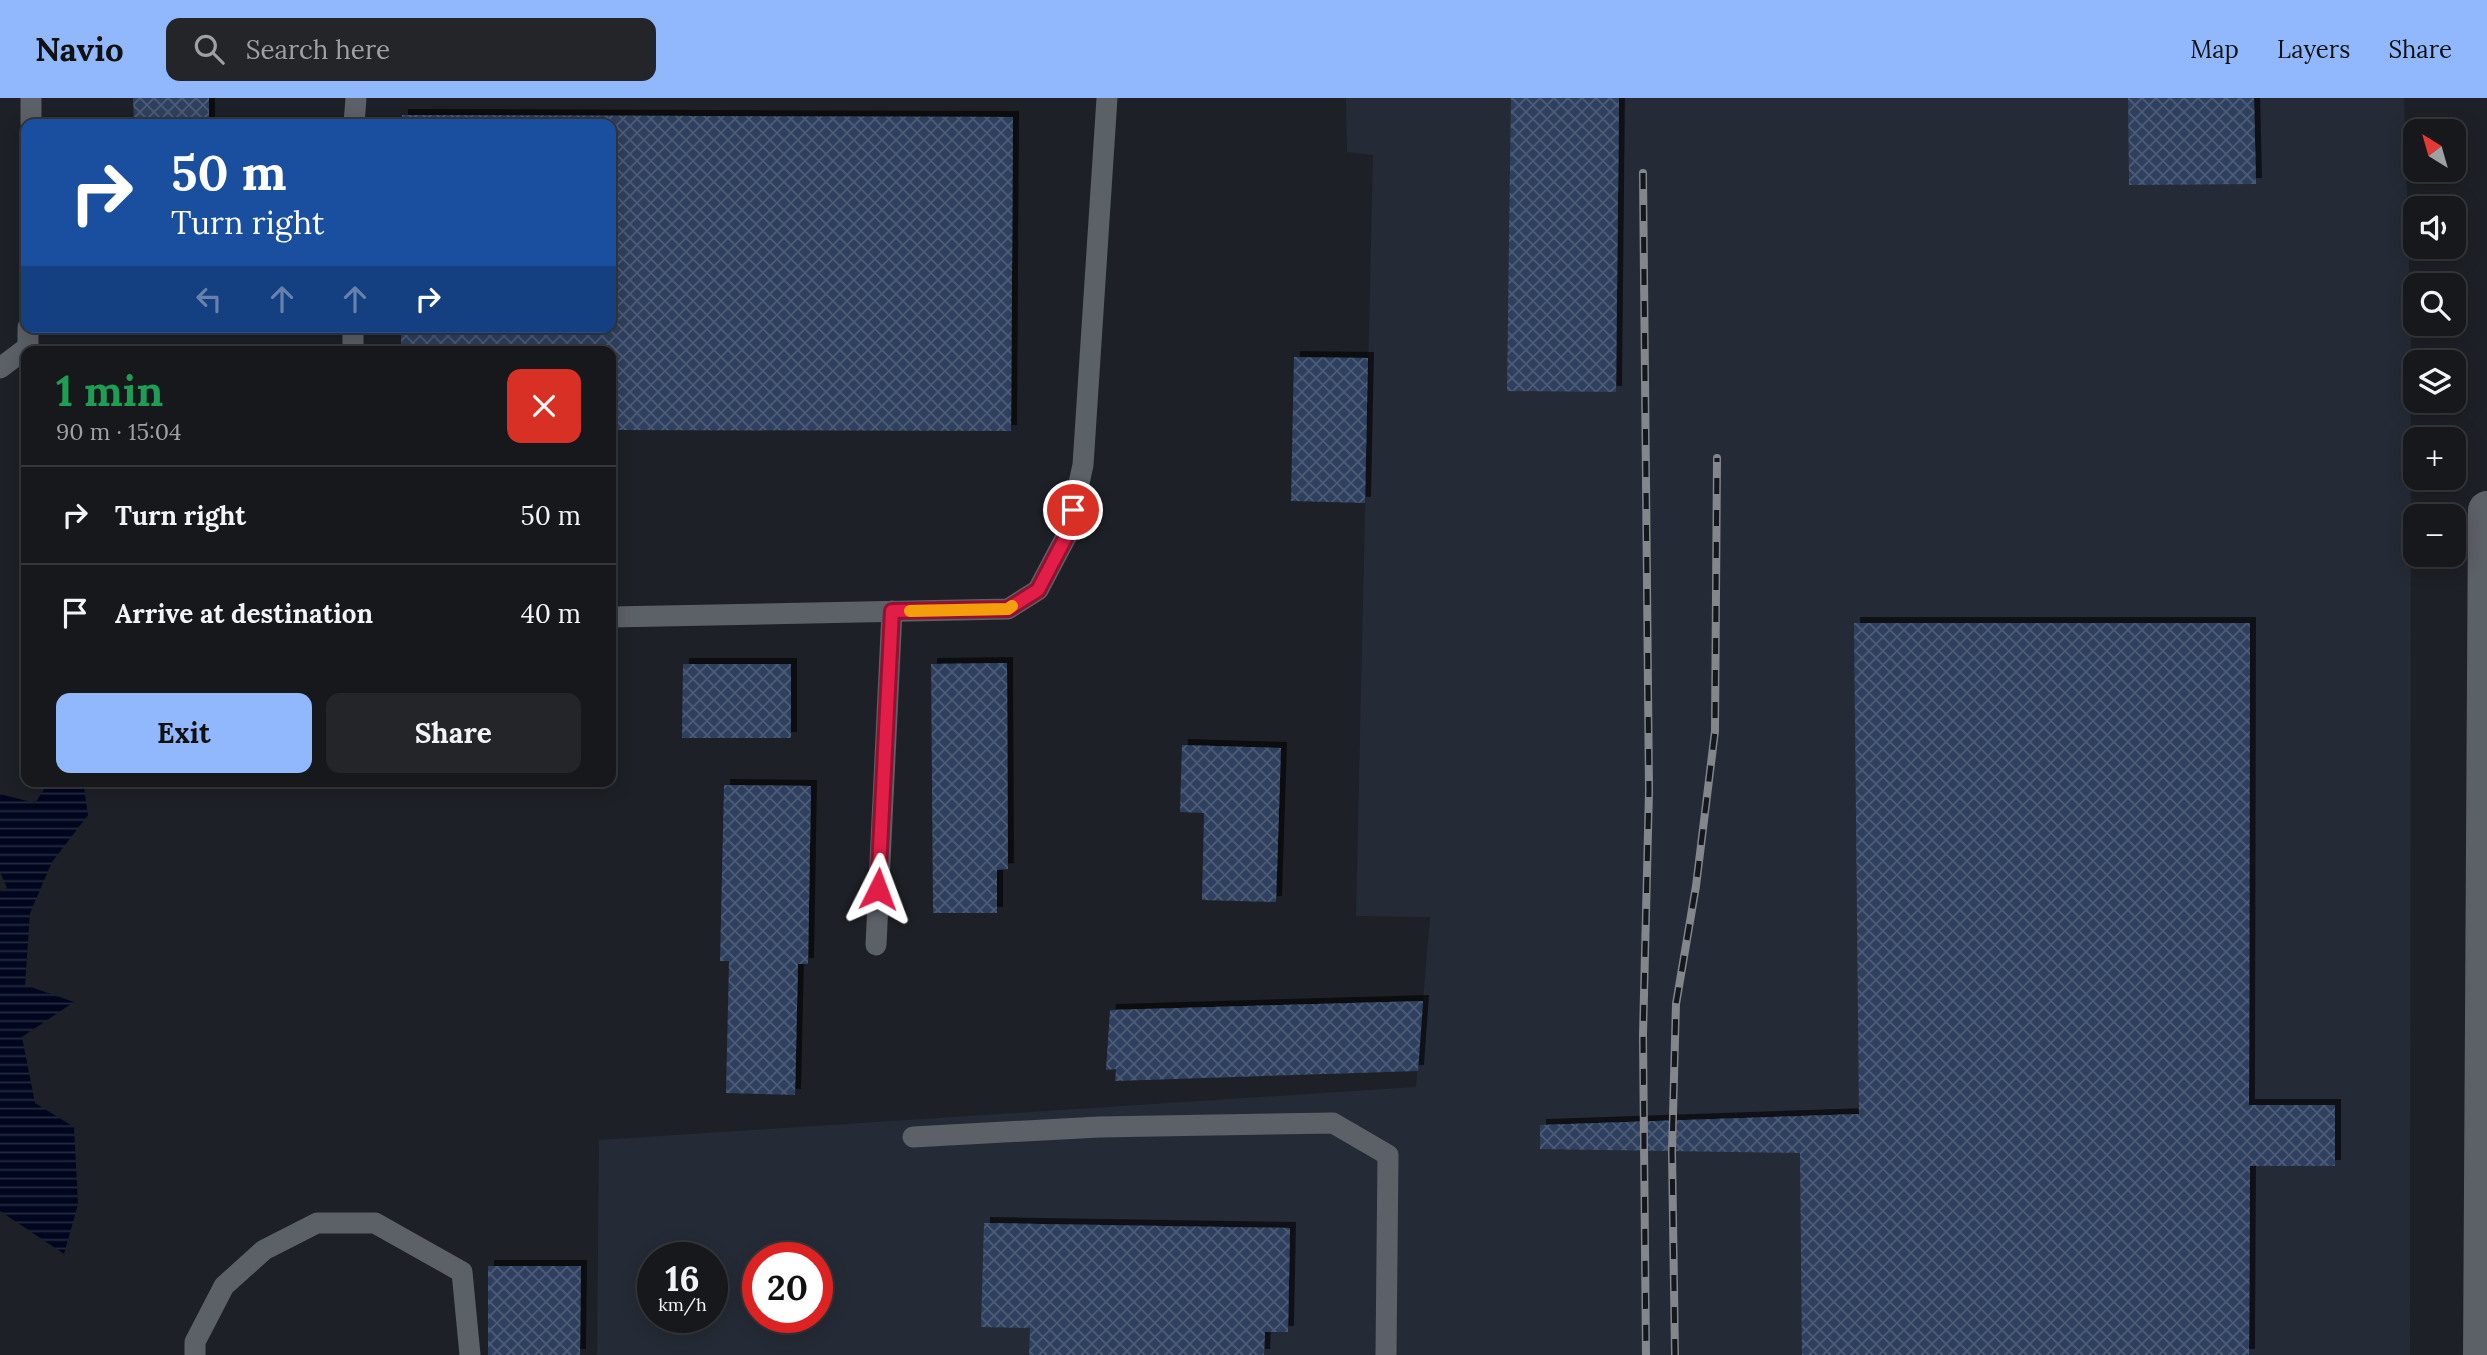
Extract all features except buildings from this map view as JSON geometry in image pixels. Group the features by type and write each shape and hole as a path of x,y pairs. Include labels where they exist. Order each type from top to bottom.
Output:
{"main road":[{"path":"2482,1355 2487,510"}],"lane":[{"path":"31,98 31,119"},
{"path":"354,119 356,98"},
{"path":"616,617 1008,609 1038,590 1068,533 1083,465 1107,98"},
{"path":"0,368 21,352"},
{"path":"876,945 892,611"},
{"path":"913,1137 1099,1127 1333,1123 1388,1154 1386,1355"},
{"path":"195,1355 195,1342 224,1286 264,1250 317,1223 375,1223 462,1272 470,1355"}],"shaded area":[{"path":"1346,98 2404,98 2403,182 2407,182 2407,196 2403,196 2403,259 2409,259 2409,273 2403,273 2403,336 2411,336 2411,350 2403,350 2403,413 2411,413 2411,427 2403,427 2403,490 2411,490 2411,504 2403,504 2403,567 2411,567 2410,1355 597,1355 599,1140 1416,1087 1430,917 1356,916 1373,155 1347,152"}],"water":[{"path":"46,787 84,787 88,815 52,862 30,913 25,985 74,1002 22,1037 35,1103 74,1127 78,1204 64,1254 0,1211 0,891 7,888 0,872 0,794 35,803"}],"railway":[{"path":"1643,173 1649,791 1643,1035 1646,1355"},
{"path":"1675,1355 1672,1151 1676,1004 1696,886 1715,731 1717,458"}],"slow traffic":[{"path":"910,611 1008,609 1012,606"}],"route":[{"path":"878,889 892,611 1008,609 1038,590 1068,533 1073,510"}]}
